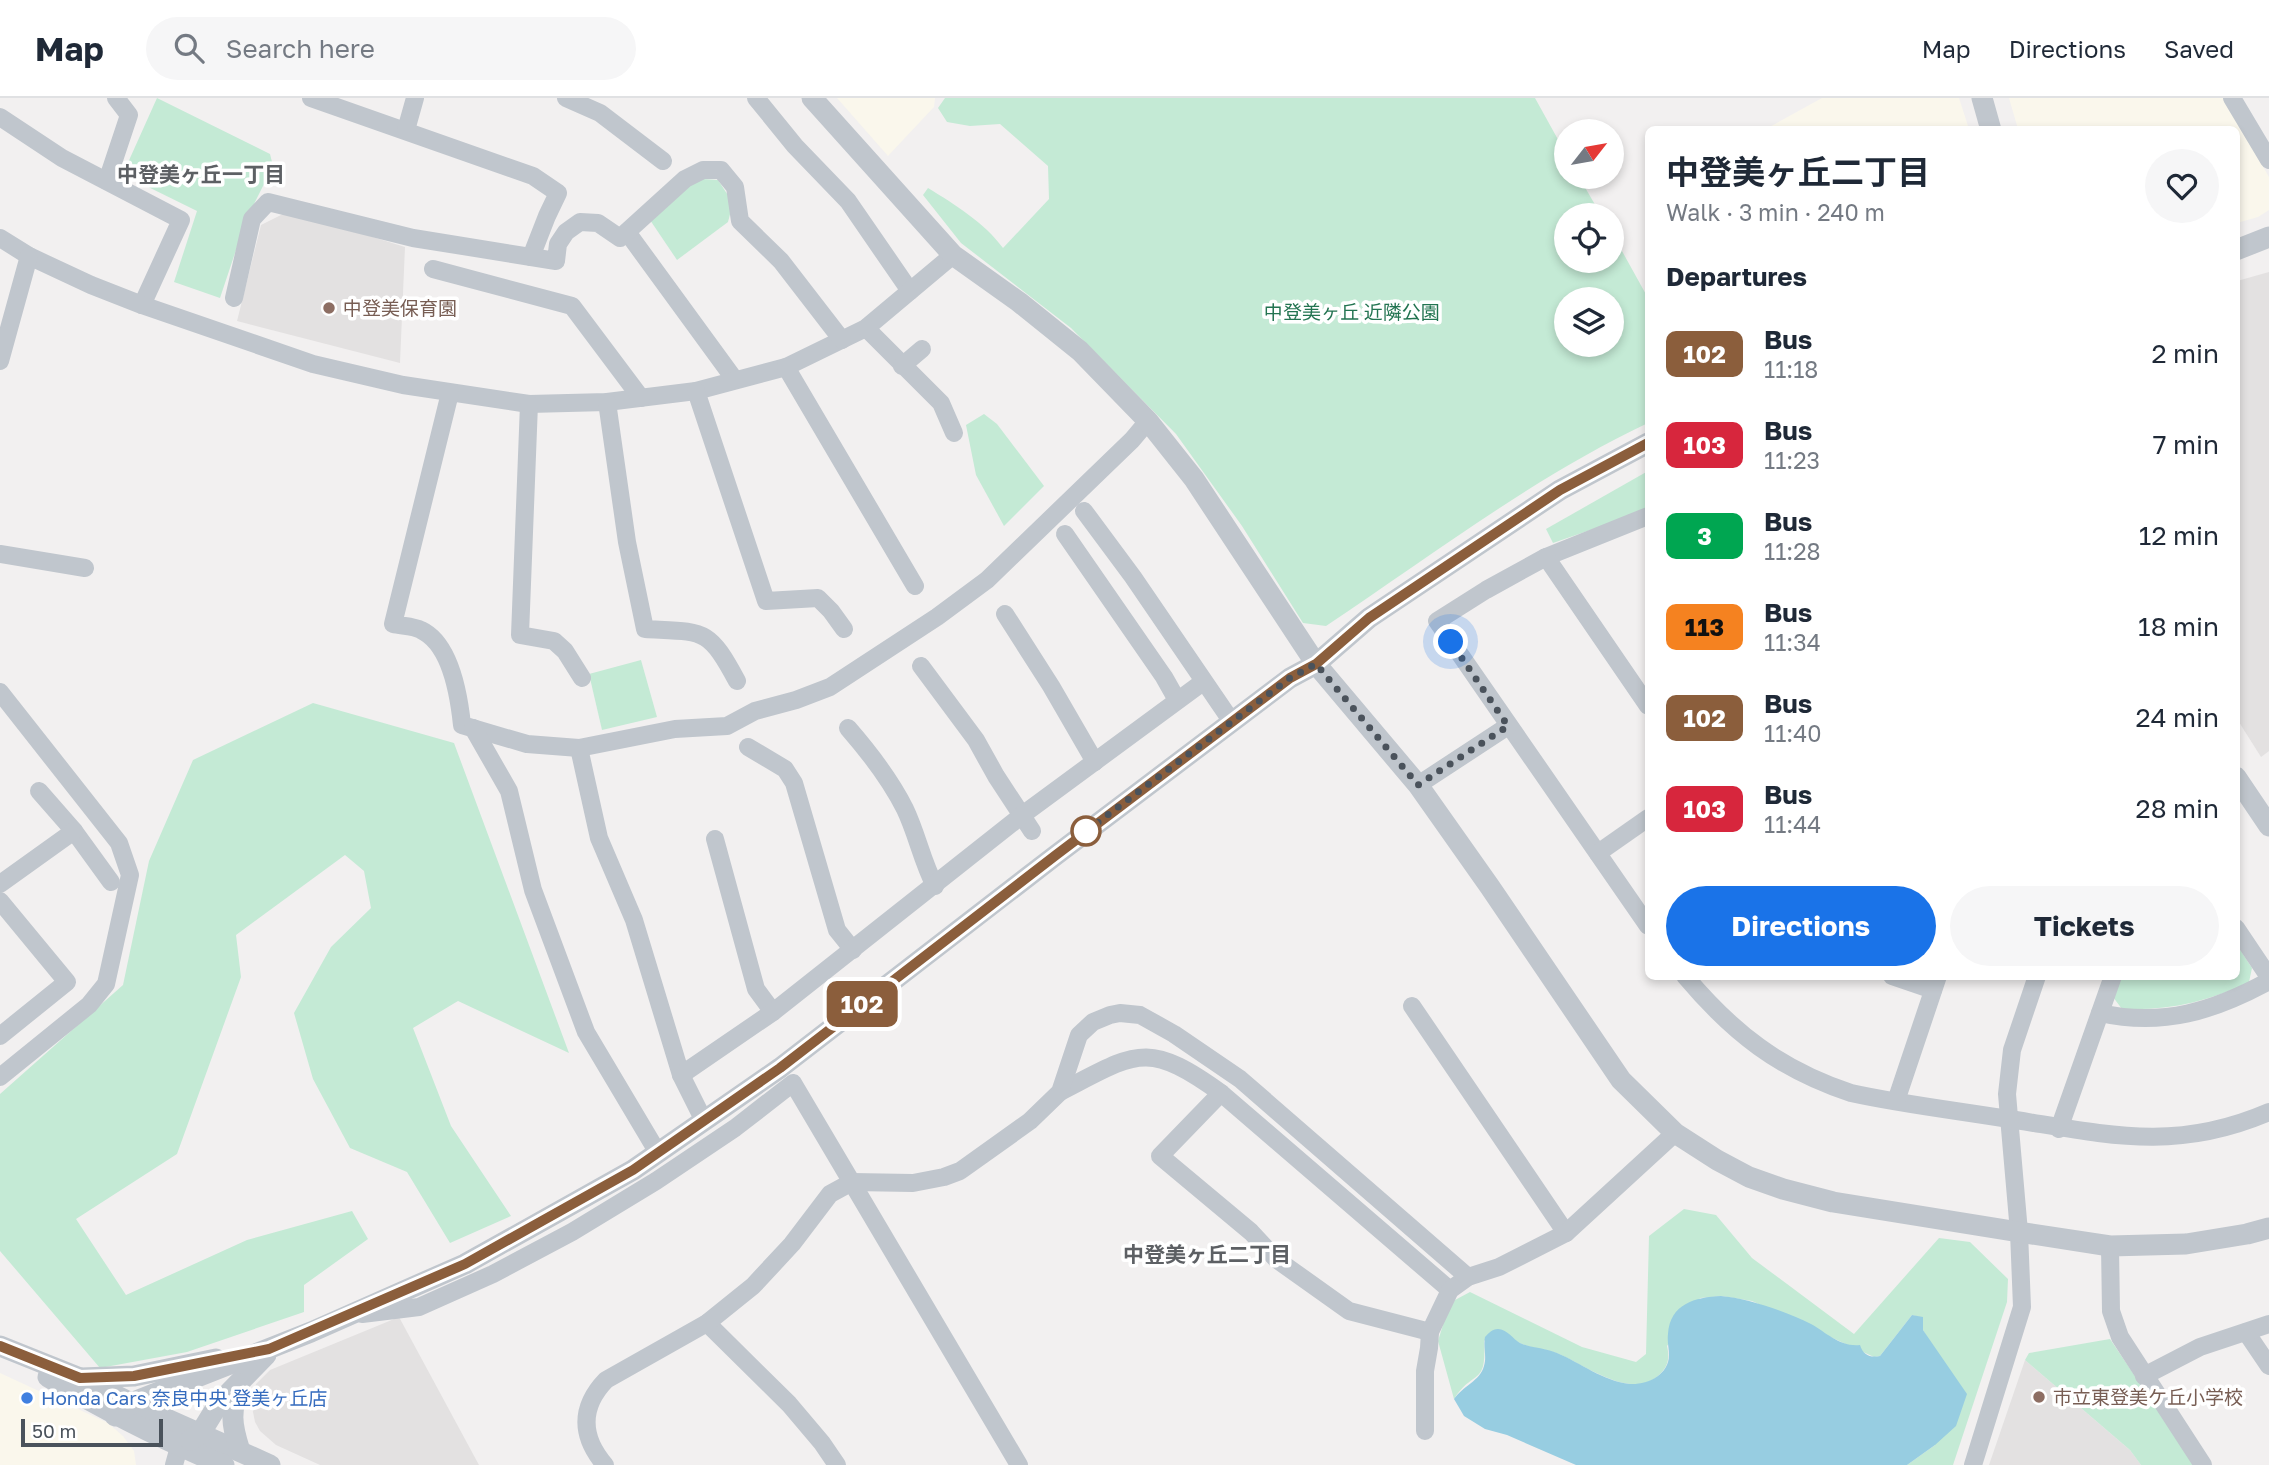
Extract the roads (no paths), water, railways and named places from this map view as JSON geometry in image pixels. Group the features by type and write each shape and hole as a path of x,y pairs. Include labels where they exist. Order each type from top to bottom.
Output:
{"street":[{"path":"107,181 130,116 116,98"},
{"path":"311,98 533,176 558,194 531,257"},
{"path":"406,130 415,98"},
{"path":"566,98 600,113 663,161"},
{"path":"756,98 795,146 848,201 910,291"},
{"path":"812,98 953,255 1019,302 1080,351 1148,421 1194,479 1316,664 1418,785 1621,1080 1675,1133 1749,1177 1783,1189 1833,1202 2020,1232 2110,1246 2196,1243 2269,1228"},
{"path":"1982,98 1990,126"},
{"path":"2232,98 2269,160"},
{"path":"0,117 62,158 181,220 142,305"},
{"path":"234,298 252,219 268,202 412,238 556,261 558,244 566,233 580,222 598,223 620,238 685,178 703,170 721,170 735,187 740,221 782,261 842,340"},
{"path":"627,232 735,380"},
{"path":"2240,248 2269,237"},
{"path":"0,238 29,256 91,285 313,364 403,385 529,404 607,402 696,391 786,367 866,328 953,255"},
{"path":"0,361 29,256"},
{"path":"433,269 572,306 642,398"},
{"path":"866,328 941,403 954,433"},
{"path":"902,366 922,349"},
{"path":"786,367 915,586"},
{"path":"696,391 766,601 818,598 845,629"},
{"path":"450,393 393,624 421,630 435,641 457,687 462,725 527,744 579,748 675,729 727,726 755,711 830,687 937,617 987,580 1132,440 1148,421"},
{"path":"607,402 627,542 645,629 702,634 719,648 737,681"},
{"path":"529,404 520,635 554,641 565,651 582,678"},
{"path":"123,1409 465,1264 633,1170 780,1068 1290,678 1316,664 1369,618 1560,490 1645,445"},
{"path":"1084,511 1133,577 1232,722"},
{"path":"1645,517 1546,557 1437,621 1645,922"},
{"path":"1065,534 1177,700"},
{"path":"0,554 85,568"},
{"path":"1546,557 1645,702"},
{"path":"1005,614 1095,762"},
{"path":"921,666 976,740 1032,831"},
{"path":"681,1074 773,1012 1021,816 1203,682"},
{"path":"0,692 119,842 130,875 106,984 89,1005 0,1077"},
{"path":"1418,785 1508,726"},
{"path":"472,728 509,791 533,890 586,1032 658,1153"},
{"path":"848,728 865,747 905,809 924,864 935,886"},
{"path":"748,747 785,769 794,783 837,930 853,950"},
{"path":"579,748 599,838 634,920 681,1074 704,1121"},
{"path":"2240,784 2269,826"},
{"path":"39,791 74,831 111,882"},
{"path":"1598,853 1645,820"},
{"path":"0,884 74,831"},
{"path":"715,839 756,989 773,1012"},
{"path":"0,901 67,982 1,1034"},
{"path":"2100,1013 2119,1018 2144,1019 2193,1014 2232,1000 2269,979 2240,934"},
{"path":"1688,980 1740,1035 1790,1068 1851,1093 2117,1137 2176,1136 2234,1124 2269,1112"},
{"path":"1896,1101 1936,983 1917,980"},
{"path":"1973,1465 2022,1307 2020,1232 2007,1094 2009,1063 2015,1037 2036,980"},
{"path":"2059,1129 2112,980"},
{"path":"1412,1006 1566,1233"},
{"path":"1060,1092 1079,1035 1086,1028 1110,1014 1140,1015 1174,1034 1240,1079 1468,1277"},
{"path":"605,1465 594,1452 587,1433 587,1412 594,1395 606,1380 707,1323 760,1279 792,1244 830,1194 852,1182 913,1183 930,1181 960,1171 1030,1121 1060,1092 1127,1059 1149,1056 1168,1061 1197,1076 1450,1290"},
{"path":"344,1316 419,1307 493,1274 572,1232 656,1181 735,1128 793,1083 1019,1465"},
{"path":"1221,1094 1160,1156 1251,1232 1276,1259 1349,1311 1430,1332"},
{"path":"1425,1432 1425,1371 1430,1332 1450,1290 1468,1277 1499,1268 1566,1233 1675,1133"},
{"path":"2110,1246 2110,1296 2115,1325 2126,1348 2203,1465"},
{"path":"707,1323 789,1404 837,1465"},
{"path":"2144,1376 2200,1347 2269,1324"},
{"path":"2246,1332 2269,1366"},
{"path":"0,1347 80,1378 123,1409 177,1456 224,1465"},
{"path":"0,1347 123,1409 200,1434 270,1465"},
{"path":"80,1378 134,1376 272,1348"},
{"path":"177,1456 200,1434 219,1402 272,1348"},
{"path":"240,1451 232,1428 232,1409 242,1379"}],"water":[{"path":"1721,1296 1755,1303 1791,1315 1840,1342 1860,1345 1867,1355 1873,1357 1880,1356 1912,1315 1923,1317 1923,1330 1967,1394 1956,1426 1907,1465 1576,1465 1507,1435 1485,1429 1464,1416 1454,1399 1482,1371 1485,1363 1485,1337 1496,1329 1501,1329 1520,1343 1557,1353 1611,1379 1630,1384 1650,1381 1661,1373 1668,1362 1668,1337 1673,1316 1693,1301"}],"place":[{"name":"中登美保育園","path":"329,308"},
{"name":"市立東登美ケ丘小学校","path":"2039,1397"},
{"name":"Honda Cars 奈良中央 登美ヶ丘店","path":"27,1398"}],"district":[{"name":"中登美ヶ丘一丁目","path":"201,175"},
{"name":"中登美ヶ丘二丁目","path":"1207,1255"}],"park label":[{"name":"中登美ヶ丘 近隣公園","path":"1352,312"}]}
